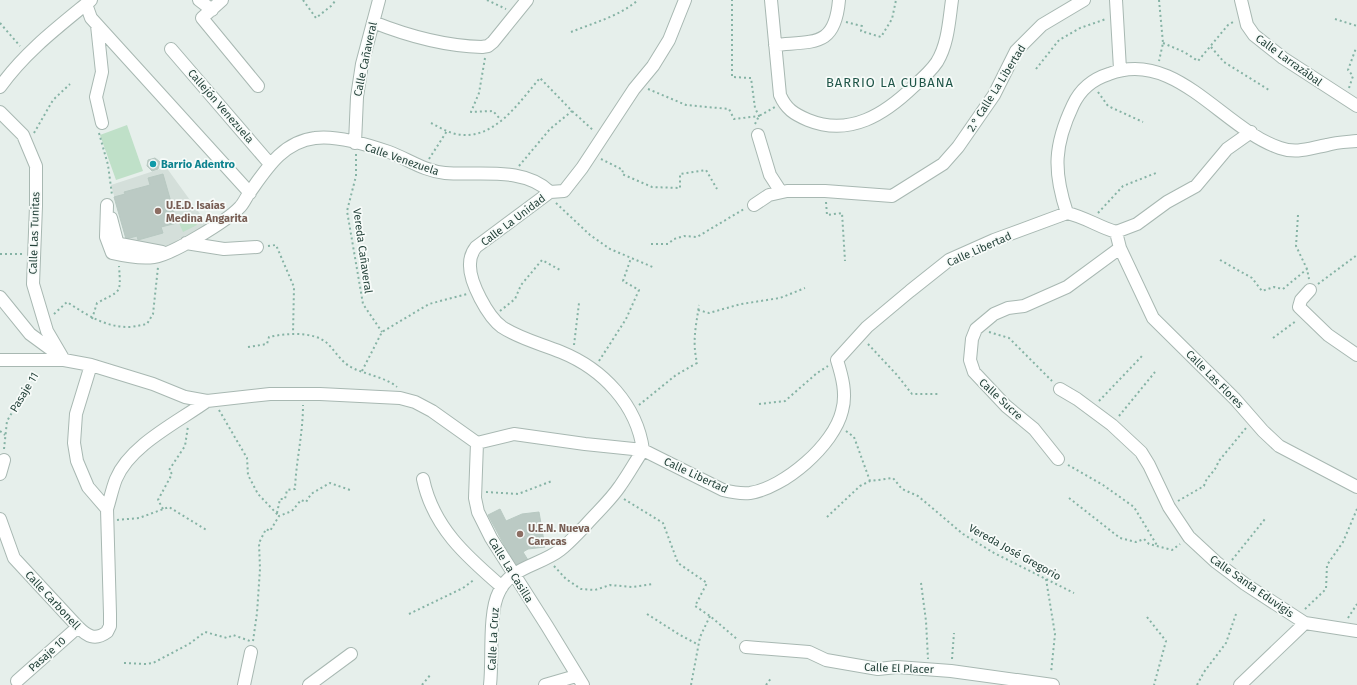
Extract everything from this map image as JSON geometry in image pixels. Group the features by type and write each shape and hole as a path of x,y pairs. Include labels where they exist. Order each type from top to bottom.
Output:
{"street":[{"path":"199,0 212,10"},
{"path":"222,0 202,18 258,86"},
{"name":"Calle Cañaveral","path":"355,144 357,97 362,64 379,0"},
{"path":"373,22 401,33 432,42 475,47 488,46 527,0"},
{"name":"Calle La Unidad","path":"643,450 641,435 632,412 623,399 594,371 573,357 514,334 502,327 491,317 471,277 470,264 472,254 476,247 548,193 564,191 638,84 653,66 669,40 685,0"},
{"path":"771,0 780,95 783,103 791,112 818,124 842,126 864,122 879,115 908,92 937,62 943,50 952,0"},
{"path":"775,45 816,41 825,38 835,24 839,0"},
{"name":"2.° Calle La Libertad","path":"754,205 770,195 781,192 825,191 892,196 943,164 958,147 994,95 1016,51 1042,25 1084,0"},
{"path":"1116,0 1120,69"},
{"name":"Calle Larrazábal","path":"1241,0 1247,25 1254,35 1266,46 1357,106"},
{"path":"0,87 9,74 28,54 86,1 90,18 250,193"},
{"path":"97,25 102,72 96,97 102,124"},
{"name":"Callejón Venezuela","path":"171,49 270,164"},
{"path":"1251,132 1227,149 1196,186 1167,202 1137,224 1116,232 1091,221 1067,213 1057,174 1058,147 1062,129 1075,101 1092,82 1120,69 1135,68 1156,72 1192,90 1251,132 1279,148 1294,152 1306,151 1339,142 1357,141"},
{"name":"Calle Las Tunitas","path":"1,114 23,135 36,166 35,255 33,284 44,322 64,360"},
{"path":"758,135 770,175 781,192"},
{"name":"Calle Venezuela","path":"172,250 240,207 270,164 283,150 297,143 314,138 329,137 389,152 424,168 445,173 510,175 537,181 548,193"},
{"path":"107,205 108,245 112,253 129,257 155,258 172,250"},
{"path":"107,205 117,241 120,244 172,250 257,246"},
{"name":"Calle Libertad","path":"477,443 514,434 643,450 722,490 736,493 750,493 765,488 802,466 815,455 833,433 843,410 844,394 837,360 860,335 910,291 949,260 994,240 1067,213"},
{"name":"Calle Las Flores","path":"1116,232 1120,248 1153,318 1235,399 1263,431 1279,446 1357,487"},
{"path":"976,329 994,314 1008,308 1024,306 1067,287 1120,248"},
{"path":"1310,290 1299,303 1299,307 1338,343 1357,355"},
{"path":"0,296 30,334 64,360"},
{"name":"Calle Sucre","path":"976,329 972,338 970,350 970,360 974,372 1006,406 1034,428 1058,459"},
{"path":"0,360 64,360 91,365 153,384 185,397 210,401 270,394 381,396 410,401 432,411 477,443"},
{"path":"91,365 76,414 74,443 77,461 88,487 108,515"},
{"name":"Calle Santa Eduvigis","path":"1060,389 1091,409 1112,425 1141,452 1149,465 1169,507 1189,537 1245,584 1301,621"},
{"name":"Calle Carbonell","path":"0,519 14,558 78,627 90,636 97,638 107,632 110,626 108,515 116,479 122,468 154,437 210,401"},
{"name":"Calle La Casilla","path":"477,443 475,490 478,512 490,538 547,626 579,680"},
{"name":"Calle La Cruz","path":"490,685 495,601 502,587 514,575 560,551 615,493 643,450"},
{"path":"0,474 4,460"},
{"path":"423,479 429,502 447,534 484,572 502,587"},
{"path":"1240,685 1301,621 1357,631"},
{"name":"Pasaje 10","path":"17,681 78,627"},
{"path":"244,685 252,647"},
{"name":"Calle El Placer","path":"746,647 809,652 826,660 878,670 896,667 951,671 1052,685"},
{"path":"309,685 351,654"},
{"path":"544,685 579,680"}],"path":[{"path":"303,0 316,18 336,0"},
{"path":"487,0 516,14"},
{"path":"570,32 600,21 633,5 638,0"},
{"path":"732,0 732,77 750,78 755,108 760,116"},
{"path":"836,19 862,26 861,31 881,37 892,19 896,0"},
{"path":"1156,72 1163,43 1159,0"},
{"path":"1163,43 1184,52 1198,61 1228,25 1244,15"},
{"path":"1036,69 1059,40 1099,20 1116,16"},
{"path":"1335,18 1357,26"},
{"path":"0,23 28,54"},
{"path":"488,46 479,93 471,112 493,111 502,120"},
{"path":"1210,47 1224,62 1269,90"},
{"path":"1345,99 1353,76 1348,70 1356,48"},
{"path":"431,123 454,134 472,135 496,126 540,78 572,111 601,137"},
{"path":"1092,82 1108,106 1143,122"},
{"path":"27,144 53,100 70,84"},
{"path":"638,84 663,97 686,105 730,109 734,119 760,116 783,103"},
{"path":"510,175 550,129 572,111"},
{"path":"758,135 755,123 760,116"},
{"path":"102,124 99,131 108,164 113,202 107,205"},
{"path":"424,168 447,131"},
{"name":"Vereda Cañaveral","path":"355,144 356,176 347,211 363,304 382,332"},
{"path":"591,154 623,170 622,174 652,187 680,188 680,174 706,170 717,189"},
{"path":"1091,221 1123,186 1156,173"},
{"path":"825,191 826,215 842,214 845,261"},
{"path":"548,193 590,235 610,249 655,268"},
{"path":"651,244 668,244 674,239 684,236 697,237 738,211 754,205"},
{"path":"1298,215 1296,246 1307,269 1310,290 1357,255"},
{"path":"257,246 276,245 294,287 293,333"},
{"path":"44,322 67,302 92,319 110,325 132,327 147,324 153,314 157,290 172,250"},
{"path":"0,254 35,255"},
{"path":"92,319 96,303 117,293 121,286 118,255"},
{"path":"594,371 626,319 639,290 623,281 631,258"},
{"path":"491,317 515,299 521,285 542,260 560,270"},
{"path":"1220,260 1252,278 1262,291 1274,287 1284,289 1307,269"},
{"path":"698,310 709,312 741,304 780,298 805,288"},
{"path":"362,371 382,332 429,304 478,291"},
{"path":"573,357 579,303"},
{"path":"632,412 644,400 676,375 697,363 694,348 694,325 699,305"},
{"path":"1274,338 1305,314"},
{"path":"976,329 1010,338 1060,389"},
{"path":"248,347 267,344 269,338 293,333 320,339 328,344 338,358 349,366 394,385 410,401"},
{"path":"860,335 897,375 912,394 938,394"},
{"path":"1091,409 1142,356"},
{"name":"Pasaje 11","path":"4,460 7,421 44,359"},
{"path":"759,404 785,401 817,373 837,360"},
{"path":"1112,425 1155,372"},
{"path":"124,663 153,663 189,644 205,632 227,638 233,635 252,647 259,584 259,543 266,529 270,531 278,514 280,499 285,499 287,490 295,490 295,470 303,421 303,394"},
{"path":"210,401 247,458 248,475 258,494 278,514"},
{"path":"163,509 158,500 172,474 169,470 185,446 189,422 187,415"},
{"path":"1169,507 1204,486 1205,480 1217,468 1218,462 1253,419"},
{"path":"837,425 854,437 870,481"},
{"path":"0,432 5,435"},
{"path":"1058,459 1103,485 1134,507 1158,547"},
{"name":"Vereda José Gregorio","path":"827,517 860,486 870,481 893,478 902,489 918,496 963,534 994,553 1074,593"},
{"path":"475,490 493,494 518,494 552,481"},
{"path":"278,514 292,511 301,500 306,502 311,494 330,483 350,490"},
{"path":"615,493 652,518 663,523 678,563 707,583 694,606 710,616 746,647"},
{"path":"1069,498 1120,538 1136,542 1144,539 1158,547 1172,550 1189,537"},
{"path":"108,515 139,518 169,507 208,531"},
{"path":"1301,621 1326,589 1327,565 1343,542 1357,509"},
{"path":"1226,569 1265,519"},
{"path":"546,558 566,579 581,589 595,590 610,585 632,587 652,584"},
{"path":"409,614 463,588 484,572"},
{"path":"1046,578 1055,634 1052,685"},
{"path":"921,583 926,621 928,670"},
{"path":"1342,629 1357,604"},
{"path":"647,614 699,645"},
{"path":"1197,685 1204,672 1226,643 1236,614"},
{"path":"691,685 700,637 710,616"},
{"path":"1146,617 1166,641 1154,685"},
{"path":"951,671 954,633"},
{"path":"422,685 431,674"},
{"path":"766,685 772,677"}],"shaded area":[{"name":"U.E.D. Isaías Medina Angarita","path":"166,167 208,225 179,239 165,249 126,239 111,185"}],"green space":[{"path":"127,125 143,171 116,180 100,135"},
{"path":"193,216 197,225 183,232 179,223"}],"building":[{"name":"Barrio Adentro","path":"155,158 160,162 158,169 152,171 147,166 148,160"},
{"path":"163,174 177,223 161,227 163,233 138,240 137,236 126,239 114,197 125,194 124,192 150,185 148,178"},
{"name":"U.E.N. Nueva Caracas","path":"500,509 506,521 522,514 539,512 545,547 528,549 523,552 528,560 516,567 488,515"}],"place":[{"name":"Barrio Adentro","path":"153,164"},
{"name":"U.E.D. Isaías Medina Angarita","path":"158,211"},
{"name":"U.E.N. Nueva Caracas","path":"520,534"}],"district":[{"name":"BARRIO LA CUBANA","path":"890,82"}]}
